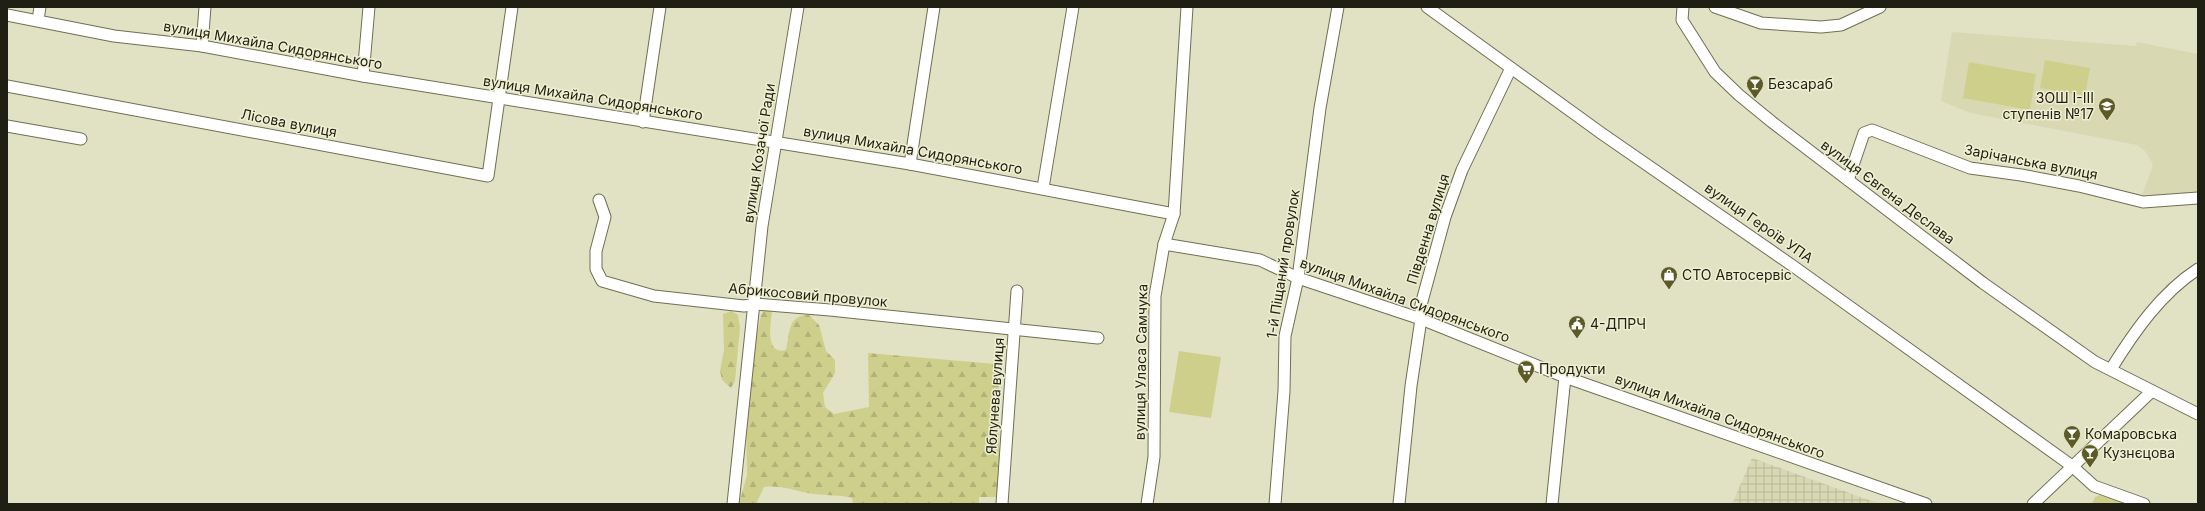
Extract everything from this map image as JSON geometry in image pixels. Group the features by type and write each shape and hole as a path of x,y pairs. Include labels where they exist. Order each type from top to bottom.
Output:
{"street":[{"path":"38,20 40,7"},
{"path":"202,46 205,7"},
{"path":"363,76 370,7"},
{"path":"499,98 512,7"},
{"path":"643,122 660,7"},
{"name":"вулиця Козачої Ради","path":"733,504 762,226 798,7"},
{"path":"910,164 934,7"},
{"path":"1043,188 1073,7"},
{"name":"вулиця Уласа Самчука","path":"1147,504 1154,457 1155,296 1164,244 1174,214 1187,7"},
{"name":"1-й Піщаний провулок","path":"1275,504 1284,391 1285,336 1298,278 1320,108 1338,7"},
{"name":"вулиця Героїв УПА","path":"1427,7 2072,466"},
{"name":"вулиця Євгена Деслава","path":"1683,7 1682,20 1715,72 1738,95 1989,288 2094,362 2111,369 2198,414"},
{"path":"1715,7 1761,23 1821,27 1841,25 1880,7"},
{"name":"вулиця Михайла Сидорянського","path":"7,15 114,36 202,46 363,76 910,164 1174,214"},
{"name":"Південна вулиця","path":"1399,504 1411,386 1421,319 1421,305 1448,210 1462,170 1511,68"},
{"name":"Лісова вулиця","path":"7,86 488,176 499,98"},
{"path":"7,126 81,139"},
{"name":"Зарічанська вулиця","path":"1848,180 1864,134 1872,130 1970,168 2072,184 2143,202 2198,198"},
{"name":"Абрикосовий провулок","path":"599,200 605,217 596,251 596,269 602,282 654,296 744,306 755,304 830,310 1098,338"},
{"name":"вулиця Михайла Сидорянського","path":"1164,244 1260,260 1298,278 1421,319 1565,377 1926,504"},
{"path":"2111,369 2138,328 2170,291 2198,269"},
{"name":"Яблунева вулиця","path":"1002,504 1017,291"},
{"path":"1552,504 1565,377"},
{"path":"2036,503 2072,466 2152,391"},
{"path":"2072,466 2094,486 2144,504"}],"shaded area":[{"name":"ЗОШ І-ІІІ ступенів №17","path":"1952,32 2136,46 2137,42 2198,54 2198,195 2142,195 2153,165 2146,152 2137,145 1971,113 1941,101"},
{"path":"1752,458 1880,504 1732,504"}],"green space":[{"path":"2045,60 2090,68 2085,96 2040,88"},
{"path":"1969,62 2036,74 2030,110 1963,98"},
{"path":"766,308 772,311 770,337 774,348 779,351 786,350 791,326 797,318 809,315 819,325 826,351 835,360 835,373 823,393 825,407 834,414 869,407 868,353 996,364 999,382 999,497 979,497 979,504 853,504 852,498 835,495 813,494 781,487 764,487 756,504 739,504 747,475 746,414 757,334 761,315"},
{"path":"731,311 738,315 740,328 735,381 731,388 722,380 720,371 724,350 723,314"},
{"path":"1179,351 1221,357 1211,418 1169,412"},
{"path":"2100,495 2125,504 2092,504 2095,497"}],"place":[{"name":"Безсараб","path":"1755,99"},
{"name":"ЗОШ І-ІІІ ступенів №17","path":"2107,121"},
{"name":"СТО Автосервіс","path":"1669,290"},
{"name":"4-ДПРЧ","path":"1577,339"},
{"name":"Продукти","path":"1526,384"},
{"name":"Комаровська","path":"2072,449"},
{"name":"Кузнєцова","path":"2090,468"}]}
